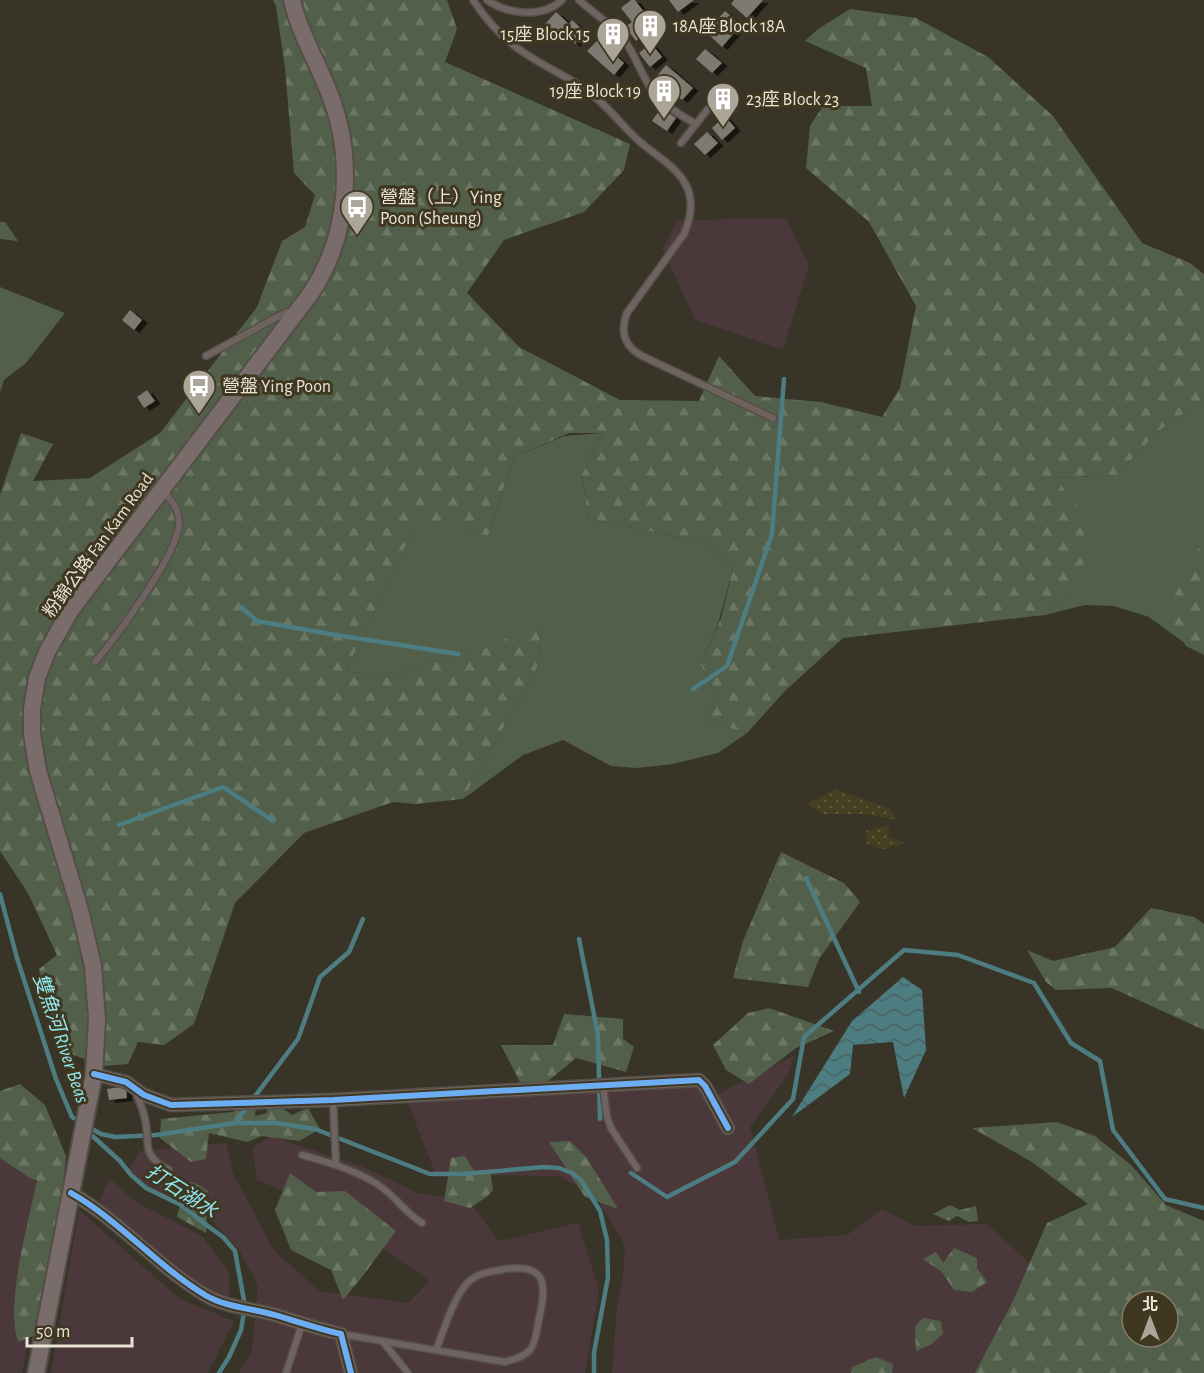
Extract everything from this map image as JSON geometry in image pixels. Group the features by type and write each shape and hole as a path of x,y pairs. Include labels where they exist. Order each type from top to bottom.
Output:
{"main road":[{"name":"粉錦公路 Fan Kam Road","path":"36,1373 94,1074 97,1019 93,966 80,910 35,761 33,700 42,664 65,620 295,314 316,285 331,255 342,213 345,176 343,142 329,91 303,32 292,0"}],"street":[{"path":"94,1074 133,1086 144,1095 171,1105 333,1100 699,1080 705,1086 728,1128"},
{"path":"71,1193 92,1206 205,1295 228,1305 341,1334 351,1373"}],"lane":[{"path":"473,0 499,34 517,48 566,76 593,95 639,141 672,167 687,187 691,210 689,223 684,234 627,313 623,333 626,343 642,357 773,418"},
{"path":"487,0 504,8 530,12 550,9 562,0"},
{"path":"579,0 612,26 622,38 632,51 652,90 661,100 681,116 696,124"},
{"path":"681,143 708,109"},
{"path":"206,356 287,312 295,314"},
{"path":"95,662 122,628 176,542 179,524 177,510 172,501 161,491"},
{"path":"603,1084 607,1117 611,1128 637,1168"},
{"path":"133,1086 144,1113 147,1150 156,1161 169,1170"},
{"path":"333,1100 336,1164"},
{"path":"302,1155 336,1164 383,1188 409,1215 422,1224"},
{"path":"341,1334 506,1362 529,1351 533,1342 543,1298 541,1280 532,1270 519,1267 485,1272 472,1279 462,1290 436,1350"},
{"path":"286,1373 302,1324"},
{"path":"383,1341 408,1373"}],"shaded area":[{"path":"786,218 809,265 783,350 695,320 663,249 677,220"},
{"path":"794,1056 789,1073 750,1127 779,1240 847,1235 882,1209 915,1226 987,1224 1039,1272 976,1373 612,1373 617,1305 624,1269 625,1246 596,1197 559,1176 436,1175 402,1088 703,1076 718,1094"},
{"path":"271,1136 361,1166 418,1193 468,1200 499,1241 578,1223 599,1289 585,1373 239,1373 252,1351 258,1285 239,1250 209,1218 147,1189 127,1171 140,1151 226,1143 233,1173 274,1251 320,1291 408,1303 430,1281 393,1256 341,1214 257,1180 252,1148"},
{"path":"0,1154 61,1165 22,1373 0,1373"},
{"path":"109,1178 136,1202 202,1236 229,1272 229,1299 200,1285 99,1204"},
{"path":"79,1210 180,1299 234,1321 208,1373 51,1373"}],"green space":[{"path":"273,0 447,0 457,29 445,62 630,144 624,170 584,212 504,240 467,293 519,347 620,400 699,401 719,356 755,396 821,402 882,417 900,388 916,306 869,222 806,168 810,126 823,106 872,106 866,68 805,41 818,29 850,9 916,18 988,57 1053,116 1142,243 1190,263 1204,274 1204,399 1160,430 1116,475 1055,478 1085,515 1083,583 1045,615 843,638 785,691 747,733 708,721 716,695 701,665 721,618 733,568 704,543 588,518 582,474 603,433 569,433 514,457 488,536 419,517 346,671 388,677 542,627 537,668 463,799 415,804 393,802 304,833 235,903 194,1024 164,1045 138,1042 128,1064 104,1066 60,1050 39,969 57,955 28,893 0,851 0,495 21,433 53,444 33,481 90,478 160,433 257,307 282,241 305,227 315,195 294,173 285,68 276,6"},
{"path":"0,222 5,222 18,241 0,239"},
{"path":"0,287 65,313 26,363 4,380 0,392"},
{"path":"1204,399 1204,653 1182,641 1149,617 1114,606 1085,605 1045,615 1083,582 1055,478 1116,475 1160,430"},
{"path":"603,433 582,474 588,518 704,543 733,568 718,624 701,665 716,695 708,721 747,733 718,753 673,764 637,768 611,766 563,740 523,755 463,799 537,668 542,628 388,677 346,671 419,516 488,536 514,457 564,436"},
{"path":"1204,531 1204,655 1186,646 1167,610 1201,544"},
{"path":"781,852 844,883 860,902 819,959 808,987 733,978 743,941"},
{"path":"1151,908 1194,917 1204,924 1204,1030 1112,988 1056,990 1046,982 1027,950 1053,961 1115,947"},
{"path":"769,1008 834,1031 796,1048 749,1084 726,1070 713,1045 748,1013"},
{"path":"564,1014 623,1019 623,1039 634,1047 626,1072 576,1058 528,1098 501,1045 553,1045"},
{"path":"20,1084 45,1105 66,1156 63,1186 33,1336 18,1342 14,1306 16,1284 37,1180 30,1178 0,1158 0,1091"},
{"path":"257,1097 255,1116 267,1113 269,1098 292,1115 308,1108 320,1129 299,1141 262,1136 247,1142 209,1133 206,1159 191,1162 160,1138 161,1119 233,1112"},
{"path":"1057,1122 1095,1136 1131,1165 1166,1205 1204,1221 1204,1373 975,1373 1014,1299 1047,1223 1088,1204 1032,1162 972,1128"},
{"path":"570,1141 587,1158 618,1209 585,1197 549,1142"},
{"path":"465,1156 474,1171 490,1170 493,1190 470,1208 444,1201 451,1158"},
{"path":"290,1173 316,1192 345,1191 396,1231 343,1300 331,1270 291,1250 275,1210"},
{"path":"185,1182 196,1183 208,1191 206,1233 177,1217"},
{"path":"950,1205 960,1210 976,1206 978,1221 969,1222 957,1216 949,1221 933,1214"},
{"path":"954,1248 977,1258 977,1268 987,1282 972,1292 954,1290 942,1272 923,1259 936,1252 943,1263"},
{"path":"923,1318 941,1321 943,1334 930,1345 916,1351 915,1327"},
{"path":"876,1357 893,1364 892,1373 851,1373 852,1367"}],"sand":[{"path":"835,789 888,808 898,820 863,814 821,814 808,804"},
{"path":"889,825 889,836 904,843 885,849 867,845 866,831"}],"water":[{"path":"903,977 922,990 926,1050 904,1098 893,1042 853,1045 850,1074 792,1117 852,1021"}],"building":[{"path":"631,0 635,0 644,12 638,17 649,31 636,41 625,27 632,22 621,8"},
{"path":"669,0 694,0 678,12"},
{"path":"734,0 763,0 747,18 731,4"},
{"path":"725,11 741,25 722,47 706,32"},
{"path":"556,12 569,24 572,20 585,32 575,44 562,32 559,35 545,24"},
{"path":"598,40 624,63 614,75 587,51"},
{"name":"18A座 Block 18A","path":"651,43 662,57 650,67 639,53"},
{"path":"705,49 722,63 712,73 696,59"},
{"path":"666,65 693,88 682,100 656,77"},
{"name":"19座 Block 19","path":"661,108 676,118 667,131 652,121"},
{"name":"23座 Block 23","path":"725,116 735,128 722,140 712,128"},
{"path":"707,132 718,143 705,155 694,144"},
{"path":"130,310 142,320 134,330 122,320"},
{"path":"147,390 155,401 144,408 137,397"},
{"path":"126,1086 127,1098 109,1100 107,1089"}],"waterway":[{"path":"693,689 727,666 772,534 784,379"},
{"path":"241,607 257,621 458,654"},
{"path":"119,825 223,787 273,821"},
{"path":"806,878 859,992"},
{"name":"雙魚河 River Beas","path":"0,894 17,958 56,1079 72,1117 80,1121"},
{"path":"235,1123 298,1039 320,977 349,952 363,919"},
{"path":"579,939 598,1035 600,1119"},
{"path":"631,1173 667,1197 735,1162 793,1099 804,1037 904,950 958,955 1034,983 1071,1043 1100,1061 1113,1130 1165,1199 1204,1208"},
{"name":"雙魚河 River Beas","path":"87,1126 101,1134 115,1137 156,1135 235,1123 276,1123 315,1129 430,1174 463,1174 544,1167 559,1168 572,1173 581,1180 600,1211 607,1240 608,1277 594,1353 594,1373"},
{"name":"打石湖水","path":"87,1131 146,1188 181,1205 223,1237 235,1251 245,1306 241,1330 219,1373"}],"cycle path":[{"path":"94,1074 126,1082 144,1095 171,1105 333,1100 699,1080 705,1086 728,1128"},
{"path":"71,1193 89,1204 171,1271 205,1295 231,1305 341,1334 351,1373"}],"place":[{"name":"18A座 Block 18A","path":"650,55"},
{"name":"15座 Block 15","path":"613,63"},
{"name":"19座 Block 19","path":"664,120"},
{"name":"23座 Block 23","path":"723,128"},
{"name":"營盤（上）Ying Poon (Sheung)","path":"357,236"},
{"name":"營盤 Ying Poon","path":"199,415"}]}
